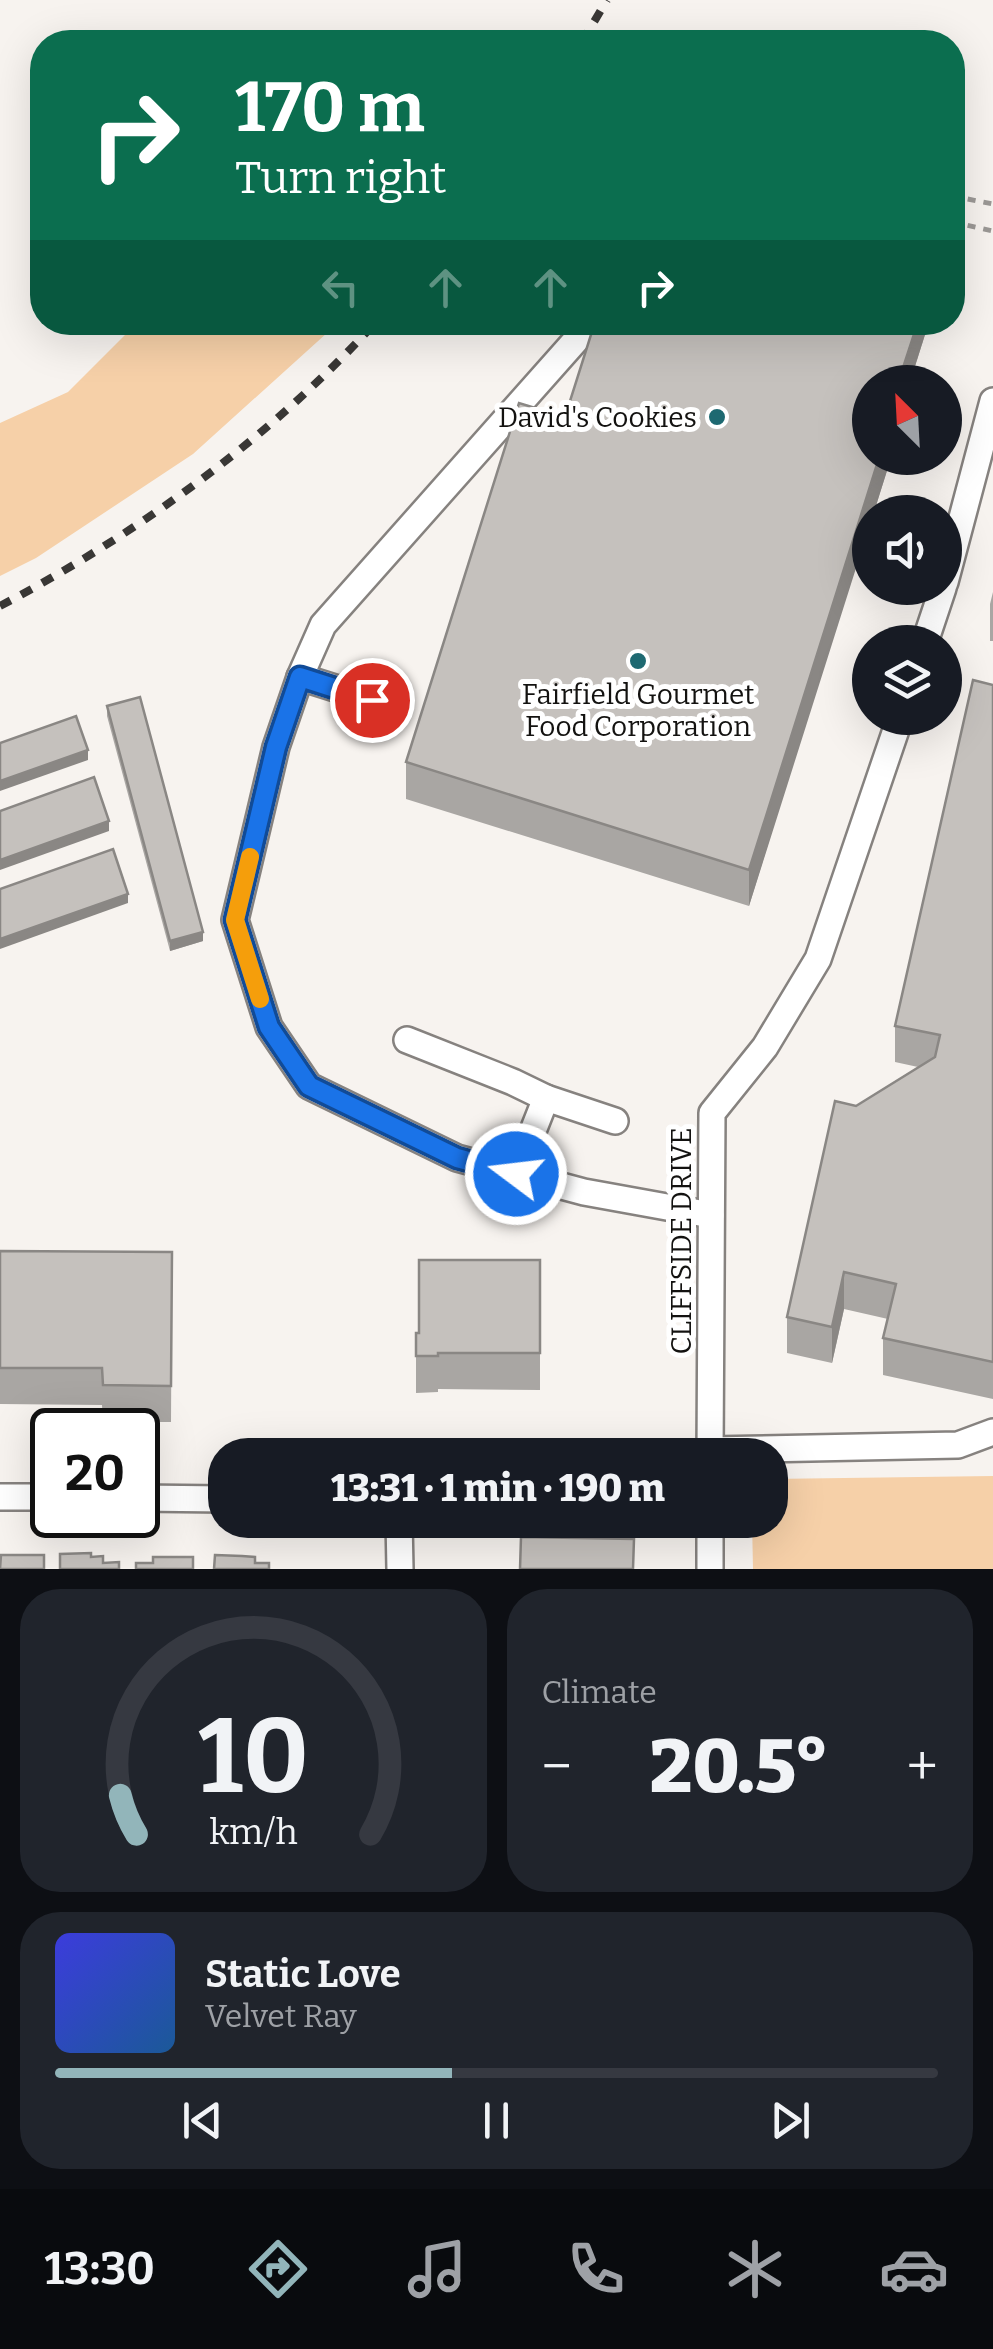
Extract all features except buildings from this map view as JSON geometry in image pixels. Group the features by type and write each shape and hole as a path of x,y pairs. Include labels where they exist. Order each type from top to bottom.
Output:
{"street":[{"path":"580,335 323,626 276,747 235,920 269,1027 309,1086 457,1158 584,1192 712,1216"},
{"path":"962,517 993,401"},
{"path":"300,677 372,700"},
{"name":"CLIFFSIDE DRIVE","path":"710,1438 712,1114 765,1047 818,959 894,735"},
{"path":"407,1040 546,1098 616,1121"},
{"path":"516,1174 546,1098"},
{"path":"788,1450 958,1445 993,1432"},
{"path":"0,1496 30,1497"},
{"path":"160,1498 208,1498"},
{"path":"399,1538 400,1569"},
{"path":"710,1538 710,1569"}],"path":[{"path":"965,199 993,204"},
{"path":"965,225 993,231"}],"shaded area":[{"path":"125,335 325,335 193,454 36,558 0,576 0,423 68,392"},
{"path":"993,1476 993,1569 753,1569 752,1538 788,1538 788,1479"}],"railway":[{"path":"589,30 607,0"},
{"path":"0,606 102,547 200,480 292,405 364,335"}],"slow traffic":[{"path":"250,857 235,920 260,999"}],"place":[{"name":"David's Cookies","path":"717,417"},
{"name":"Fairfield Gourmet Food Corporation","path":"638,661"}],"route":[{"path":"372,700 300,677 276,747 235,920 269,1027 309,1086 457,1158 516,1174"}]}
